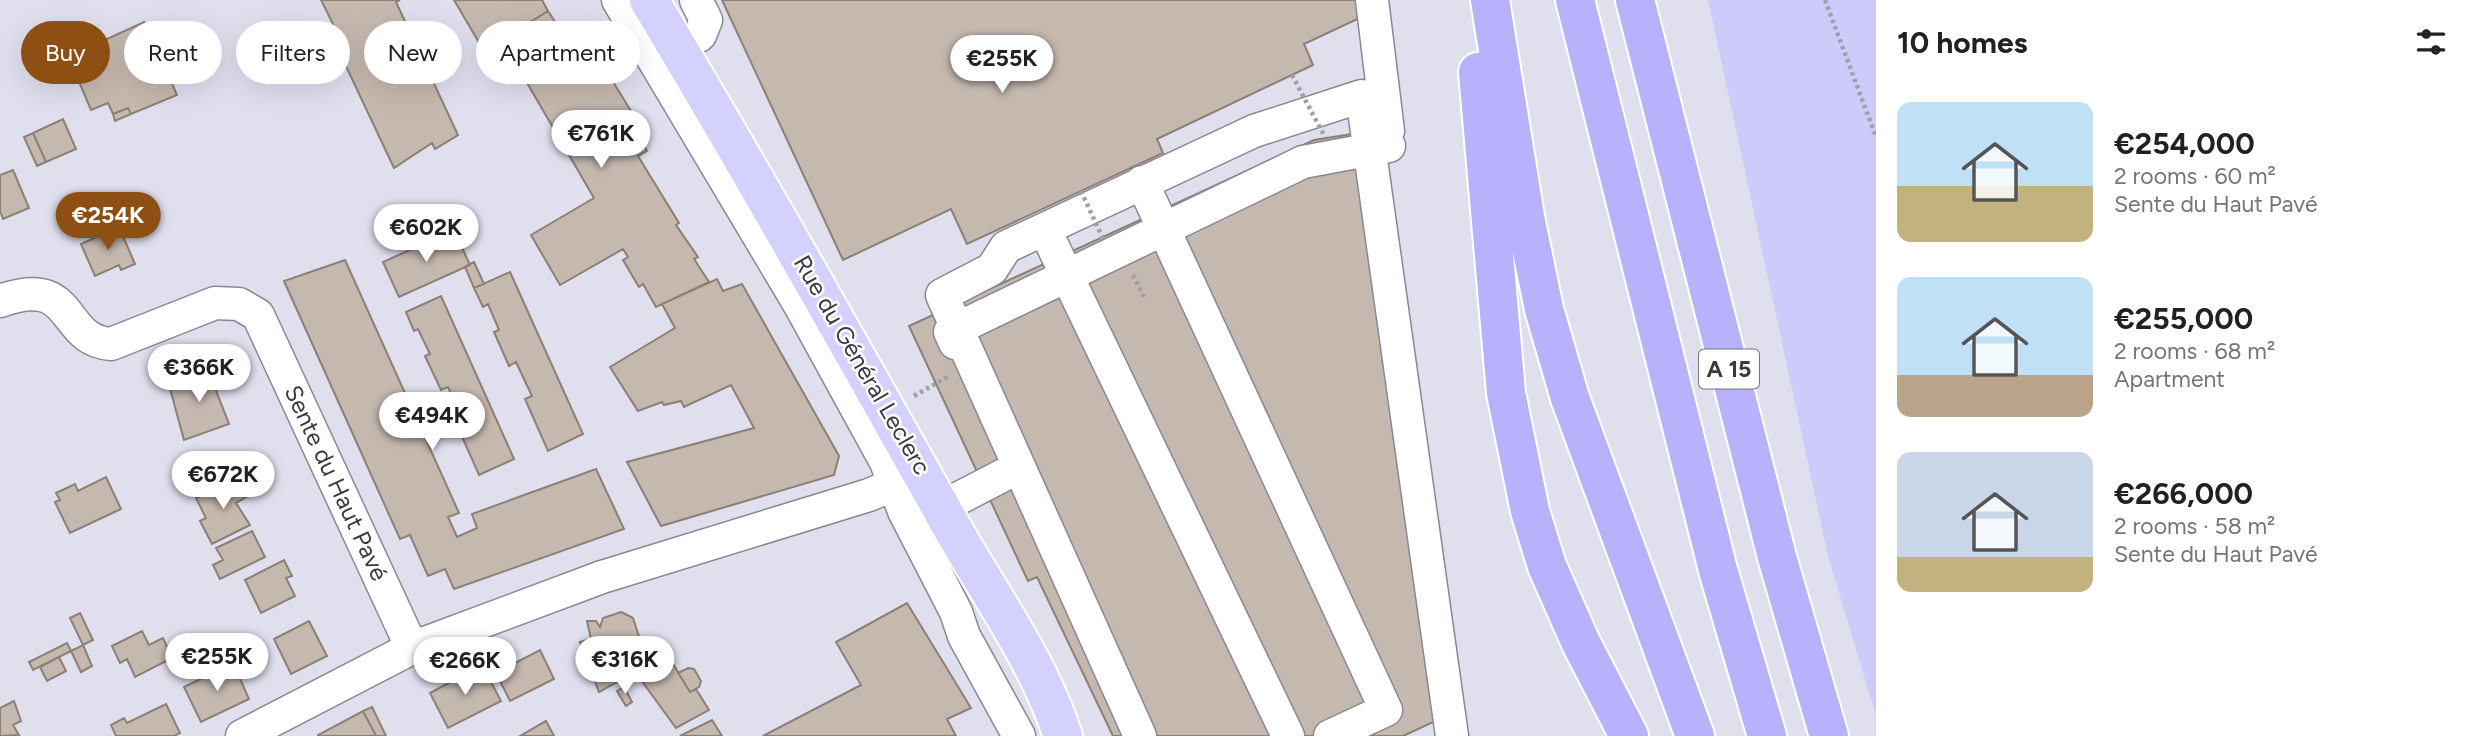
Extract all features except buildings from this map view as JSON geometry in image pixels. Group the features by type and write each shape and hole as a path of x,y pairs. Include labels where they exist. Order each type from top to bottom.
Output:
{"highway":[{"path":"1471,0 1506,393 1520,468 1546,566 1581,643 1629,736"},
{"path":"1490,0 1525,217 1544,309 1575,410 1695,736"},
{"name":"A 15","path":"1575,0 1718,570 1766,736"},
{"name":"A 15","path":"1635,0 1777,557 1829,736"}],"main road":[{"name":"Rue du Général Leclerc","path":"649,0 810,271 908,478 942,507 1046,691 1063,736"}],"street":[{"path":"618,0 801,307 886,462 908,478 964,636 1019,736"},
{"path":"677,49 700,36 706,20 696,0"},
{"path":"1372,0 1462,720 1452,736"},
{"path":"1140,736 942,295 992,269 1006,247 1142,182 1254,131 1362,96 1452,736"},
{"path":"1132,736 950,332 1304,162 1390,146"},
{"path":"1142,182 1386,710 1330,736"},
{"path":"1045,230 1288,736"},
{"name":"Sente du Haut Pavé","path":"0,301 23,293 42,295 61,303 82,332 95,343 111,344 215,303 239,304 258,315 412,648"},
{"path":"942,507 1019,467"},
{"path":"242,736 412,648 603,577 908,478"}],"path":[{"path":"1825,0 1876,137"},
{"path":"1292,75 1325,137"},
{"path":"1081,191 1104,241"},
{"path":"1133,274 1145,299"},
{"path":"911,397 937,382"}],"shaded area":[{"path":"1708,0 1876,0 1876,716 1828,556"}]}
